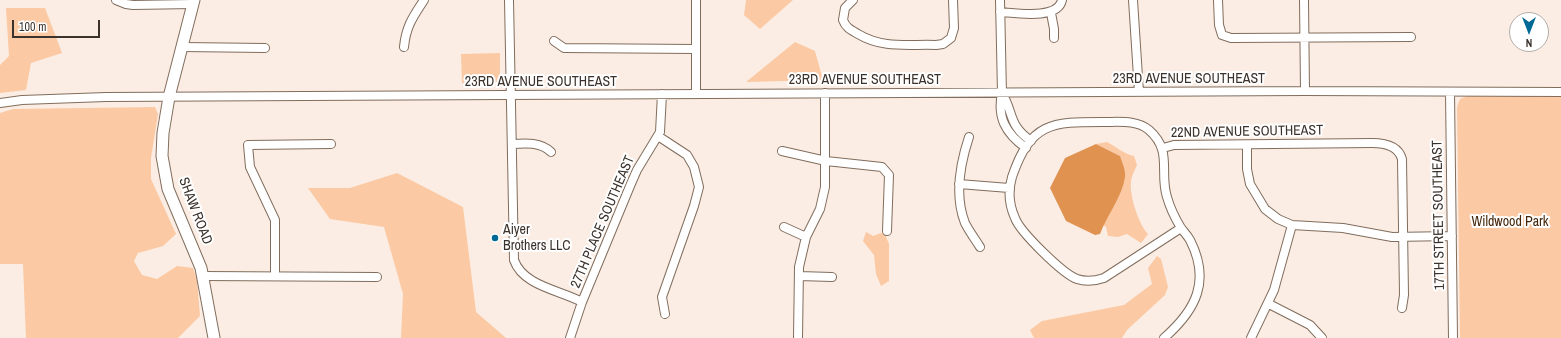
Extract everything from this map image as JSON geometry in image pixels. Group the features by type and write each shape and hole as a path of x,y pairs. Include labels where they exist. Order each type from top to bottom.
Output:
{"main road":[{"name":"SHAW ROAD","path":"193,2 169,97 162,144 164,173 168,189 189,235 203,276 214,338"}],"street":[{"path":"116,0 133,5 193,2"},
{"path":"404,46 408,25 424,0"},
{"path":"509,0 510,82 512,95 513,255 516,266 521,274 582,302"},
{"path":"696,0 696,94"},
{"path":"853,0 843,12 844,23 849,29 879,44 936,45 948,42 953,33 953,0"},
{"path":"1000,0 1002,92 1000,105 1004,125 1017,141 1026,148"},
{"path":"1000,12 1051,13 1058,8 1062,0"},
{"path":"1133,0 1139,92"},
{"path":"1218,0 1219,25 1222,35 1230,38 1411,37"},
{"path":"1304,0 1305,91"},
{"path":"1051,13 1054,38"},
{"path":"554,41 564,48 696,49"},
{"path":"182,47 265,48"},
{"path":"1002,92 1008,102 1011,118 1015,126 1031,141"},
{"name":"23RD AVENUE SOUTHEAST","path":"0,103 22,100 169,97 1002,92 1561,92"},
{"name":"17TH STREET SOUTHEAST","path":"1450,92 1453,338"},
{"path":"798,338 799,276 806,237 822,203 826,161 825,93"},
{"name":"27TH PLACE SOUTHEAST","path":"570,338 582,302 637,170 658,136 662,123 662,94"},
{"name":"22ND AVENUE SOUTHEAST","path":"1009,188 1013,174 1031,141 1044,129 1059,123 1131,122 1148,129 1163,148 1174,145 1386,143 1397,150 1401,155 1403,237"},
{"path":"658,136 687,155 694,167 699,187 694,206 662,297 665,314"},
{"path":"969,137 964,152 959,184 960,201 964,219 980,247"},
{"path":"275,276 275,220 250,167 248,145 331,144"},
{"path":"512,144 538,144 551,152"},
{"path":"1247,145 1249,180 1255,195 1272,215 1292,225 1343,228 1380,236 1452,236"},
{"path":"1163,148 1166,193 1170,206 1181,228 1189,238 1198,262 1199,275 1195,302 1186,317 1164,338"},
{"path":"782,152 826,161 877,165 885,170 888,175 889,183 887,230"},
{"path":"959,184 1009,188 1015,218 1029,237 1068,274 1079,280 1098,280 1108,276 1181,228"},
{"path":"1251,338 1269,304 1277,281 1292,225"},
{"path":"784,227 806,237"},
{"path":"1402,308 1404,295 1403,237"},
{"path":"203,276 377,277"},
{"path":"799,276 832,277"},
{"path":"1269,304 1310,325 1322,338"}],"green space":[{"path":"746,0 793,0 760,29 744,15"},
{"path":"6,8 45,8 62,53 31,63 26,90 0,93 0,65 9,56"},
{"path":"795,42 815,51 823,80 746,82"},
{"path":"500,53 500,82 462,83 461,54"},
{"name":"Wildwood Park","path":"1467,96 1561,96 1561,338 1460,338 1457,107 1460,99"},
{"path":"155,107 158,114 151,158 151,179 176,234 163,246 138,253 134,261 142,275 157,279 177,266 193,268 197,280 200,316 178,338 26,338 23,264 0,264 0,113 13,109"},
{"path":"1107,142 1134,156 1137,165 1131,180 1133,202 1141,224 1148,234 1141,243 1127,234 1118,237 1108,236 1106,227 1103,225 1120,156 1096,144"},
{"path":"397,173 463,207 476,312 506,338 401,338 403,294 384,227 330,219 308,188 350,188"},
{"path":"866,232 873,236 884,232 889,244 889,281 881,286 876,274 874,255 863,241"},
{"path":"1157,256 1161,259 1168,287 1165,295 1127,330 1122,338 1034,338 1030,330 1042,321 1124,305 1152,284 1148,268"}],"shaded area":[{"path":"1096,144 1120,156 1124,166 1125,175 1118,199 1100,234 1095,235 1066,221 1050,188 1065,158"}],"place":[{"name":"Aiyer Brothers LLC","path":"495,238"}]}
